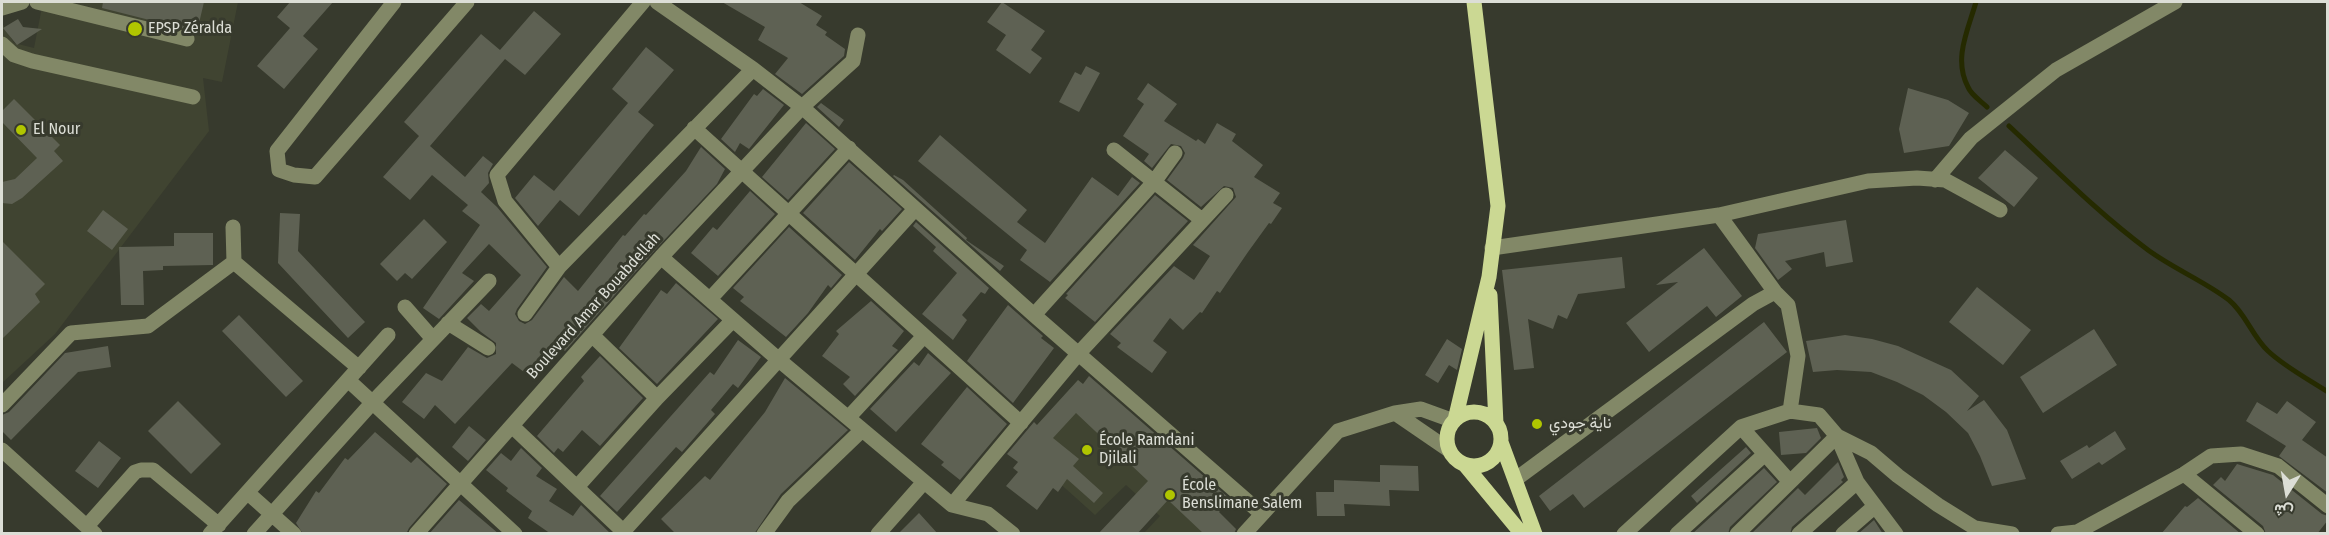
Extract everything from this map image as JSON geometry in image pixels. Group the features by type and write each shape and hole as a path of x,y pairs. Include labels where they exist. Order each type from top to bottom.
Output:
{"main road":[{"path":"1474,2 1498,206 1489,277 1454,420 1447,434 1452,457 1465,465 1522,534"},
{"path":"1489,277 1496,424 1535,534"},
{"path":"1454,420 1472,412 1481,413 1496,424"},
{"path":"1465,465 1481,465 1488,462 1494,457 1501,442"}],"street":[{"path":"2,8 22,2"},
{"path":"37,2 187,39"},
{"path":"394,2 277,151 279,170 294,175 315,177 466,2"},
{"path":"559,267 505,201 497,175 643,2"},
{"path":"657,2 753,69 802,107 1034,315 1262,514"},
{"path":"1935,180 1971,138 2056,70 2175,2"},
{"name":"Boulevard Amar Bouabdellah","path":"417,534 661,257 802,107 853,61 858,35"},
{"path":"2,44 14,55 32,61 193,97"},
{"path":"525,314 559,267 753,69"},
{"path":"694,128 1021,423"},
{"path":"710,299 849,148"},
{"path":"1114,150 1202,220"},
{"path":"1034,315 1154,182 1174,153"},
{"path":"1492,248 1719,215 1868,182 1917,178 1945,180 2000,210"},
{"path":"952,505 1079,353 1226,195"},
{"path":"512,426 623,533 915,208"},
{"path":"1719,215 1775,292 1788,305 1798,356 1790,411"},
{"path":"233,227 234,262 359,368"},
{"path":"661,257 779,360 952,505 988,514 1013,534"},
{"path":"2,405 71,333 148,326 234,262"},
{"path":"254,534 372,403 489,281"},
{"path":"1515,479 1753,304 1775,292"},
{"path":"405,307 433,339"},
{"path":"577,487 657,398 733,320"},
{"path":"448,323 488,348"},
{"path":"2,450 91,530 135,472 147,469 153,470 214,529 388,335"},
{"path":"592,335 657,398"},
{"path":"848,418 924,336"},
{"path":"348,380 515,534"},
{"path":"1244,534 1338,431 1395,413 1420,409 1454,420"},
{"path":"1624,534 1741,428 1790,411 1819,415 1837,436 1857,482 1892,532"},
{"path":"1395,413 1449,450"},
{"path":"1741,428 1790,482"},
{"path":"764,534 788,501 862,430"},
{"path":"1737,534 1837,436"},
{"path":"1837,436 1871,453 1930,499 1975,528 2012,534"},
{"path":"1677,534 1765,454"},
{"path":"2058,534 2077,532 2184,474 2211,456 2241,454 2277,466 2328,506"},
{"path":"2184,474 2258,534"},
{"path":"878,534 924,482"},
{"path":"1799,534 1857,482"},
{"path":"248,493 294,534"},
{"path":"1843,534 1875,506"}],"shaded area":[{"path":"43,2 238,2 222,82 203,78 209,131 55,334 2,383 2,23 14,43 34,48"},
{"name":"École Ramdani Djilali","path":"1078,380 1234,527 1228,533 1144,533 1160,516 1126,485 1095,515 1018,446"}],"building":[{"path":"103,2 204,2 196,36 189,30 102,8"},
{"path":"290,2 333,2 303,36 318,49 284,89 257,66 290,28 277,17"},
{"path":"722,2 799,2 822,16 816,25 827,32 825,35 845,49 844,56 802,94 775,74 788,58 758,40 765,27"},
{"path":"1002,2 1045,31 1031,50 1042,58 1030,74 996,50 1006,35 987,22"},
{"path":"534,11 561,34 525,75 505,59 430,146 465,177 483,156 493,164 488,173 489,183 481,192 497,207 547,267 517,309 515,314 519,321 525,324 532,320 564,277 578,291 623,235 625,236 644,214 646,215 686,171 701,147 725,169 717,184 565,351 557,345 532,378 512,363 455,424 435,405 424,419 402,402 426,373 442,381 468,347 487,358 496,354 496,343 467,318 481,304 489,311 521,275 489,244 462,273 474,281 439,319 423,308 480,225 462,211 468,205 432,175 410,200 383,177 419,136 404,122 481,34 500,50"},
{"path":"18,19 23,27 42,29 17,45 3,28"},
{"path":"646,47 674,70 638,112 654,125 579,216 560,200 538,226 515,198 534,175 554,191 628,103 612,89"},
{"path":"1086,66 1100,73 1079,112 1059,102 1075,72 1081,75"},
{"path":"1148,83 1177,104 1164,121 1196,141 1198,139 1205,144 1217,123 1236,134 1232,141 1263,165 1254,177 1280,193 1273,203 1282,208 1220,293 1217,291 1202,313 1200,312 1183,330 1170,318 1153,341 1167,352 1152,373 1117,347 1121,343 1110,334 1174,266 1194,280 1210,256 1193,245 1236,197 1233,188 1224,186 1201,207 1167,180 1183,158 1185,153 1181,146 1171,144 1152,168 1144,161 1149,154 1123,136 1144,104 1137,99"},
{"path":"1908,88 1948,100 1969,113 1949,146 1904,153 1899,129"},
{"path":"763,89 784,105 749,149 740,143 735,152 721,139 754,94 757,96"},
{"path":"14,99 60,145 54,151 63,161 22,198 12,204 2,203 2,182 15,179 37,158 2,122 2,111"},
{"path":"821,103 844,120 839,127 817,107"},
{"path":"806,123 835,149 788,200 762,177"},
{"path":"940,135 1027,210 1017,222 1045,243 1092,177 1118,196 1132,177 1140,183 1050,282 1020,260 1027,250 918,161"},
{"path":"2005,150 2038,178 2014,207 1978,178"},
{"path":"849,162 902,209 882,231 880,229 855,260 803,213"},
{"path":"893,176 903,180 967,238 966,240 1004,266 1000,271"},
{"path":"750,191 775,214 718,276 691,253 713,227 717,230"},
{"path":"1155,195 1188,221 1095,322 1065,298 1068,295 1066,294"},
{"path":"103,210 128,229 112,250 87,231"},
{"path":"280,213 300,214 298,251 365,322 348,338 278,263"},
{"path":"424,219 447,242 412,279 405,273 397,281 380,264"},
{"path":"1846,220 1853,262 1826,267 1824,252 1785,261 1792,269 1778,280 1755,248 1758,234"},
{"path":"916,222 989,288 985,294 981,292 962,315 967,320 953,340 922,314 957,273 933,251 936,247 913,226"},
{"path":"789,227 842,275 831,288 828,285 808,313 786,337 740,301 744,297 733,288"},
{"path":"174,233 213,233 213,265 163,266 163,270 143,271 144,305 121,305 119,247 174,246"},
{"path":"2,241 45,284 35,294 40,302 2,339"},
{"path":"1704,248 1742,296 1716,317 1707,306 1649,352 1626,323 1678,282 1656,285"},
{"path":"1622,257 1625,288 1578,294 1567,319 1558,315 1553,329 1528,319 1534,368 1514,370 1502,270"},
{"path":"676,283 718,319 657,384 619,348 661,290 667,294"},
{"path":"1977,287 2031,330 2003,365 1949,322"},
{"path":"871,301 904,331 892,346 898,350 855,396 843,384 850,377 822,356 839,334 836,331"},
{"path":"1008,305 1054,348 1013,403 967,361"},
{"path":"239,315 303,381 286,397 222,331"},
{"path":"1764,322 1787,352 1584,508 1573,494 1550,511 1539,496"},
{"path":"2094,329 2117,365 2043,413 2020,377"},
{"path":"1845,335 1898,346 1951,370 1979,396 1967,411 1984,400 2007,430 2026,479 1992,486 1968,433 1946,412 1923,395 1871,372 1837,370 1813,372 1806,341"},
{"path":"1447,339 1462,349 1457,370 1449,365 1438,383 1425,375"},
{"path":"738,340 761,357 738,388 733,384 711,410 715,414 682,452 676,447 617,512 600,496 710,372 714,375"},
{"path":"108,346 111,367 78,372 11,440 2,431 2,415 9,412 65,353"},
{"path":"928,353 951,373 896,432 870,409 914,362 919,366"},
{"path":"600,356 643,398 600,446 582,430 563,452 558,448 554,453 537,436 584,381 581,377"},
{"path":"1089,376 1230,499 1219,512 1236,529 1234,534 1204,534 1168,500 1137,534 1098,534 1148,481 1076,413 1053,438 1079,459 1073,466 1103,493 1094,503 1067,479 1058,492 1053,488 1037,510 1006,486 1018,472 1013,468 1018,462 1007,454 1034,422 1037,425 1078,380 1083,384"},
{"path":"785,378 848,430 781,494 754,534 676,534 661,519 705,476 710,480 765,412"},
{"path":"967,387 1007,424 960,480 941,465 944,462 921,444"},
{"path":"178,401 221,444 191,474 148,431"},
{"path":"2287,401 2316,422 2302,440 2328,458 2328,493 2279,456 2286,446 2246,421 2257,402 2277,414"},
{"path":"469,426 486,440 468,461 452,447"},
{"path":"1817,428 1821,438 1806,453 1781,455 1779,432"},
{"path":"2115,431 2126,449 2102,465 2099,462 2072,479 2060,461 2087,445 2089,448"},
{"path":"375,432 411,463 417,457 447,484 406,534 303,534 296,523 316,491 319,493 345,458 348,460"},
{"path":"99,441 121,458 98,488 75,471"},
{"path":"1746,447 1751,453 1697,503 1691,496"},
{"path":"521,448 542,468 536,476 557,489 549,501 573,516 581,505 611,534 551,534 528,518 532,511 506,491 508,488 486,470 501,453 511,461"},
{"path":"1838,462 1844,477 1841,480 1843,482 1792,527 1790,534 1751,534 1798,488 1805,495"},
{"path":"2237,464 2273,475 2322,514 2328,516 2328,520 2317,534 2266,534 2263,526 2213,485 2221,477 2225,481"},
{"path":"1380,465 1418,466 1419,491 1389,490 1390,506 1344,504 1345,516 1317,516 1316,492 1334,492 1334,480 1380,482"},
{"path":"1764,468 1777,482 1730,527 1728,534 1692,534"},
{"path":"2198,498 2241,534 2161,534 2185,506 2187,507"},
{"path":"459,500 499,534 429,534"},
{"path":"919,513 938,534 898,534"},
{"path":"1874,520 1883,534 1858,534"}],"waterway":[{"path":"1976,2 1963,44 1962,66 1969,90 1987,107"},
{"path":"2009,126 2130,236 2158,257 2229,300 2268,351 2289,368 2328,392"}],"place":[{"name":"EPSP Zéralda","path":"135,29"},
{"name":"El Nour","path":"21,130"},
{"name":"ناية جودي","path":"1537,424"},
{"name":"École Ramdani Djilali","path":"1087,450"},
{"name":"École Benslimane Salem","path":"1170,495"}]}
